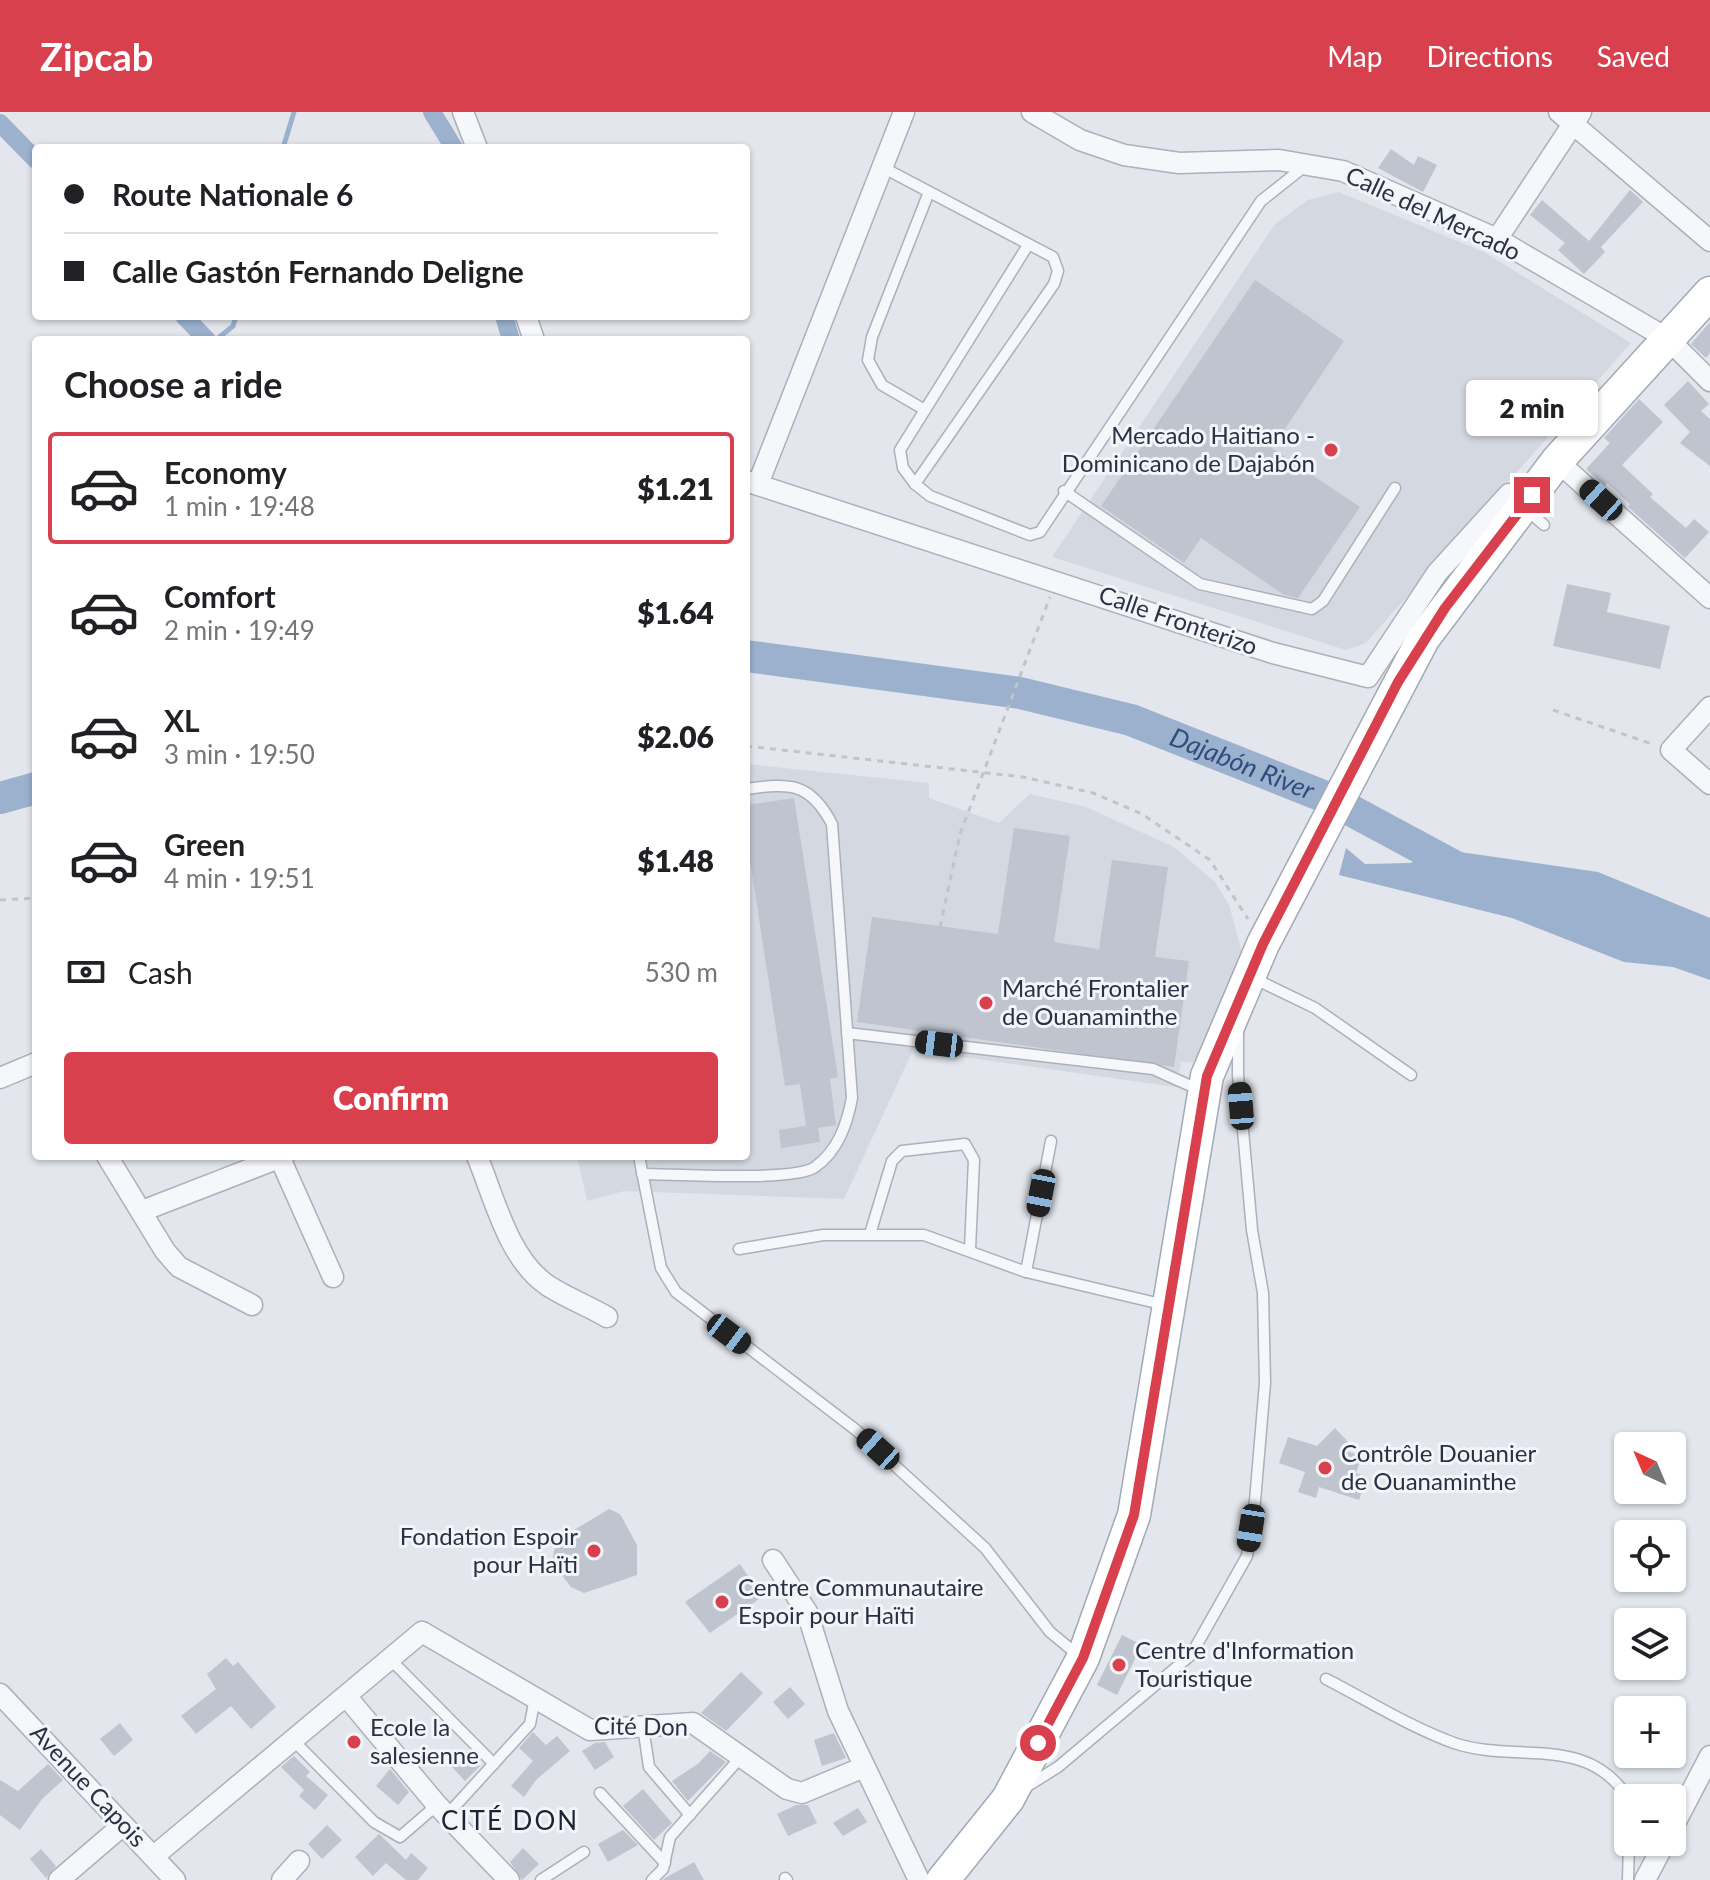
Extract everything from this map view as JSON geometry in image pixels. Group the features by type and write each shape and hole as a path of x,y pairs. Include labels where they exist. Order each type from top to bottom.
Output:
{"main road":[{"path":"943,1880 1008,1799 1083,1658 1134,1515 1207,1076 1263,944 1410,661 1445,608 1533,508 1557,461 1710,293"}],"street":[{"path":"463,112 475,144"},
{"path":"752,482 904,112"},
{"name":"Calle del Mercado","path":"1032,112 1080,140 1124,155 1179,163 1279,160 1343,171 1497,239 1668,339 1710,381"},
{"path":"1497,239 1570,116 1710,241"},
{"path":"1557,461 1710,598"},
{"name":"Calle Fronterizo","path":"752,482 1273,653 1368,677 1437,573 1498,505 1509,494 1533,508"},
{"path":"1710,707 1671,750 1710,784"},
{"path":"0,1078 32,1065"},
{"path":"110,1160 165,1251 179,1267 252,1305"},
{"path":"142,1211 273,1160"},
{"path":"282,1160 333,1277"},
{"path":"479,1160 517,1251 533,1272 547,1285 607,1317"},
{"path":"773,1560 807,1612 838,1711 919,1880"},
{"name":"Cité Don","path":"154,1856 422,1632 590,1730 693,1723 787,1789 802,1793 864,1767"},
{"name":"Avenue Capois","path":"0,1694 175,1880"},
{"path":"346,1696 442,1810 509,1880"},
{"path":"1686,1802 1710,1756"},
{"path":"59,1880 122,1826"},
{"path":"1645,1880 1658,1856"},
{"path":"282,1880 299,1861"}],"lane":[{"path":"1028,245 900,450 903,468 915,484 930,496 1030,535 1040,532 1064,491 1261,201 1306,165"},
{"path":"881,167 1053,257 1058,271 1054,284 915,484"},
{"path":"925,410 882,385 868,360 872,337 929,192"},
{"path":"1064,491 1200,584 1312,609 1323,601 1395,488"},
{"path":"642,1174 774,1175 813,1170 831,1152 847,1125 852,1098 832,824 820,801 798,789 781,784 750,788"},
{"path":"1008,1799 1058,1767 1191,1655 1247,1556 1265,1383 1263,1293 1252,1230 1238,1075 1244,990 1315,1008 1411,1075"},
{"path":"847,1033 1153,1069 1204,1092"},
{"path":"1026,1272 1051,1141"},
{"path":"870,1234 892,1161 902,1151 965,1144 974,1160 970,1249"},
{"path":"640,1160 661,1268 676,1292 868,1440 985,1548 1050,1632 1083,1658"},
{"path":"739,1249 823,1235 924,1235 970,1249 1026,1272 1167,1306"},
{"path":"390,1659 494,1764"},
{"path":"1326,1679 1451,1742 1505,1753 1543,1750 1574,1756 1609,1775 1616,1784"},
{"path":"293,1740 374,1822 400,1837 442,1810 494,1764 530,1724 535,1698"},
{"path":"643,1726 649,1767 690,1815"},
{"path":"652,1880 665,1863 666,1844 740,1758"},
{"path":"600,1793 665,1863"},
{"path":"541,1880 584,1852"},
{"path":"1628,1880 1629,1856"}],"path":[{"path":"940,927 960,834 1050,597"},
{"path":"1553,710 1671,750"},
{"path":"750,746 1023,777 1093,793 1142,814 1210,860 1263,944"},
{"path":"0,900 32,898"}],"shaded area":[{"name":"Mercado Haitiano - Dominicano de Dajabón","path":"1339,192 1484,252 1631,343 1366,643 1346,650 1052,557 1275,224 1308,200"},
{"name":"Marché Frontalier de Ouanaminthe","path":"750,764 929,783 929,798 999,823 1030,794 1086,807 1174,847 1215,882 1229,905 1243,956 1203,1063 1181,1062 1176,1087 913,1050 844,1199 624,1191 587,1201 578,1160 750,1160"}],"water":[{"path":"1346,848 1365,864 1410,863 1446,850 1598,872 1710,918 1710,980 1673,967 1624,962 1512,918 1339,875"}],"building":[{"path":"1391,149 1414,165 1418,156 1437,165 1423,192 1378,168"},
{"path":"1630,190 1643,202 1601,247 1605,252 1584,274 1558,250 1565,243 1530,215 1542,200 1589,241"},
{"path":"1255,280 1344,341 1272,448 1360,507 1298,598 1284,595 1201,538 1184,563 1101,506"},
{"path":"1710,322 1710,353 1706,358 1691,344"},
{"path":"1688,381 1709,404 1701,411 1710,419 1710,466 1680,443 1690,432 1664,405"},
{"path":"1639,399 1663,422 1622,465 1653,494 1650,497 1686,528 1694,519 1709,532 1685,558 1628,507 1630,504 1607,483 1605,486 1586,469 1610,443 1604,438"},
{"path":"1567,584 1611,593 1607,612 1670,626 1660,669 1553,646"},
{"path":"794,798 838,1077 830,1079 836,1125 818,1128 820,1142 781,1148 779,1130 806,1126 800,1084 785,1086 750,861 750,804"},
{"path":"1014,828 1070,836 1054,942 1099,949 1112,860 1168,867 1155,957 1189,961 1174,1067 857,1022 872,917 998,934"},
{"name":"Contrôle Douanier de Ouanaminthe","path":"1335,1428 1349,1443 1346,1451 1362,1456 1356,1473 1367,1477 1359,1500 1319,1487 1316,1498 1298,1492 1305,1472 1279,1463 1288,1437 1317,1446"},
{"path":"609,1509 620,1514 637,1545 637,1575 584,1593 571,1587 552,1562 556,1541"},
{"path":"740,1564 762,1597 710,1633 685,1602"},
{"name":"Centre d'Information Touristique","path":"1122,1635 1142,1645 1117,1695 1097,1685"},
{"path":"226,1658 233,1666 238,1662 276,1707 251,1729 231,1706 196,1734 181,1716 216,1689 207,1674"},
{"path":"741,1672 763,1693 726,1731 701,1713"},
{"path":"790,1687 805,1704 788,1719 773,1702"},
{"path":"120,1723 133,1740 114,1756 100,1739"},
{"path":"533,1732 546,1745 557,1736 570,1751 536,1780 524,1797 511,1786 533,1761 519,1748"},
{"path":"834,1733 846,1758 822,1766 814,1740"},
{"path":"605,1742 614,1757 595,1770 582,1751 595,1743"},
{"path":"710,1751 726,1762 688,1801 672,1781 699,1763"},
{"path":"468,1753 480,1766 465,1781 452,1767"},
{"path":"294,1756 310,1772 306,1776 328,1795 315,1810 299,1796 304,1790 281,1767"},
{"path":"48,1764 63,1780 42,1799 20,1830 0,1815 0,1780 18,1791"},
{"path":"390,1769 409,1792 398,1805 376,1786"},
{"path":"643,1789 672,1823 654,1840 623,1806"},
{"path":"796,1805 808,1805 817,1823 788,1836 777,1814"},
{"path":"858,1808 867,1822 843,1836 833,1823"},
{"path":"327,1825 342,1840 322,1859 308,1844"},
{"path":"623,1830 638,1845 608,1862 598,1844"},
{"path":"379,1834 406,1860 411,1853 428,1868 418,1880 406,1880 386,1863 373,1876 355,1857"},
{"path":"523,1848 539,1864 522,1880 510,1862"},
{"path":"41,1849 56,1866 46,1878 30,1859"},
{"path":"694,1862 704,1880 663,1880 665,1878"}],"waterway":[{"path":"284,144 294,112"},
{"path":"432,112 452,144"},
{"path":"0,123 32,156"},
{"path":"188,320 203,336"},
{"path":"221,336 233,326 235,320"},
{"path":"505,320 510,336"},
{"name":"Dajabón River","path":"750,657 1020,693 1131,720 1328,798 1471,875"},
{"name":"Dajabón River","path":"0,798 32,789"}],"place":[{"name":"Mercado Haitiano - Dominicano de Dajabón","path":"1331,450"},
{"name":"Marché Frontalier de Ouanaminthe","path":"986,1003"},
{"name":"Contrôle Douanier de Ouanaminthe","path":"1325,1468"},
{"name":"Fondation Espoir pour Haïti","path":"594,1551"},
{"name":"Centre Communautaire Espoir pour Haïti","path":"722,1602"},
{"name":"Centre d'Information Touristique","path":"1119,1665"},
{"name":"Ecole la salesienne","path":"354,1742"}],"district":[{"name":"CITÉ DON","path":"510,1821"}],"route":[{"path":"1038,1743 1083,1658 1134,1515 1184,1199 1207,1076 1263,944 1398,682 1445,608 1532,495"}]}
